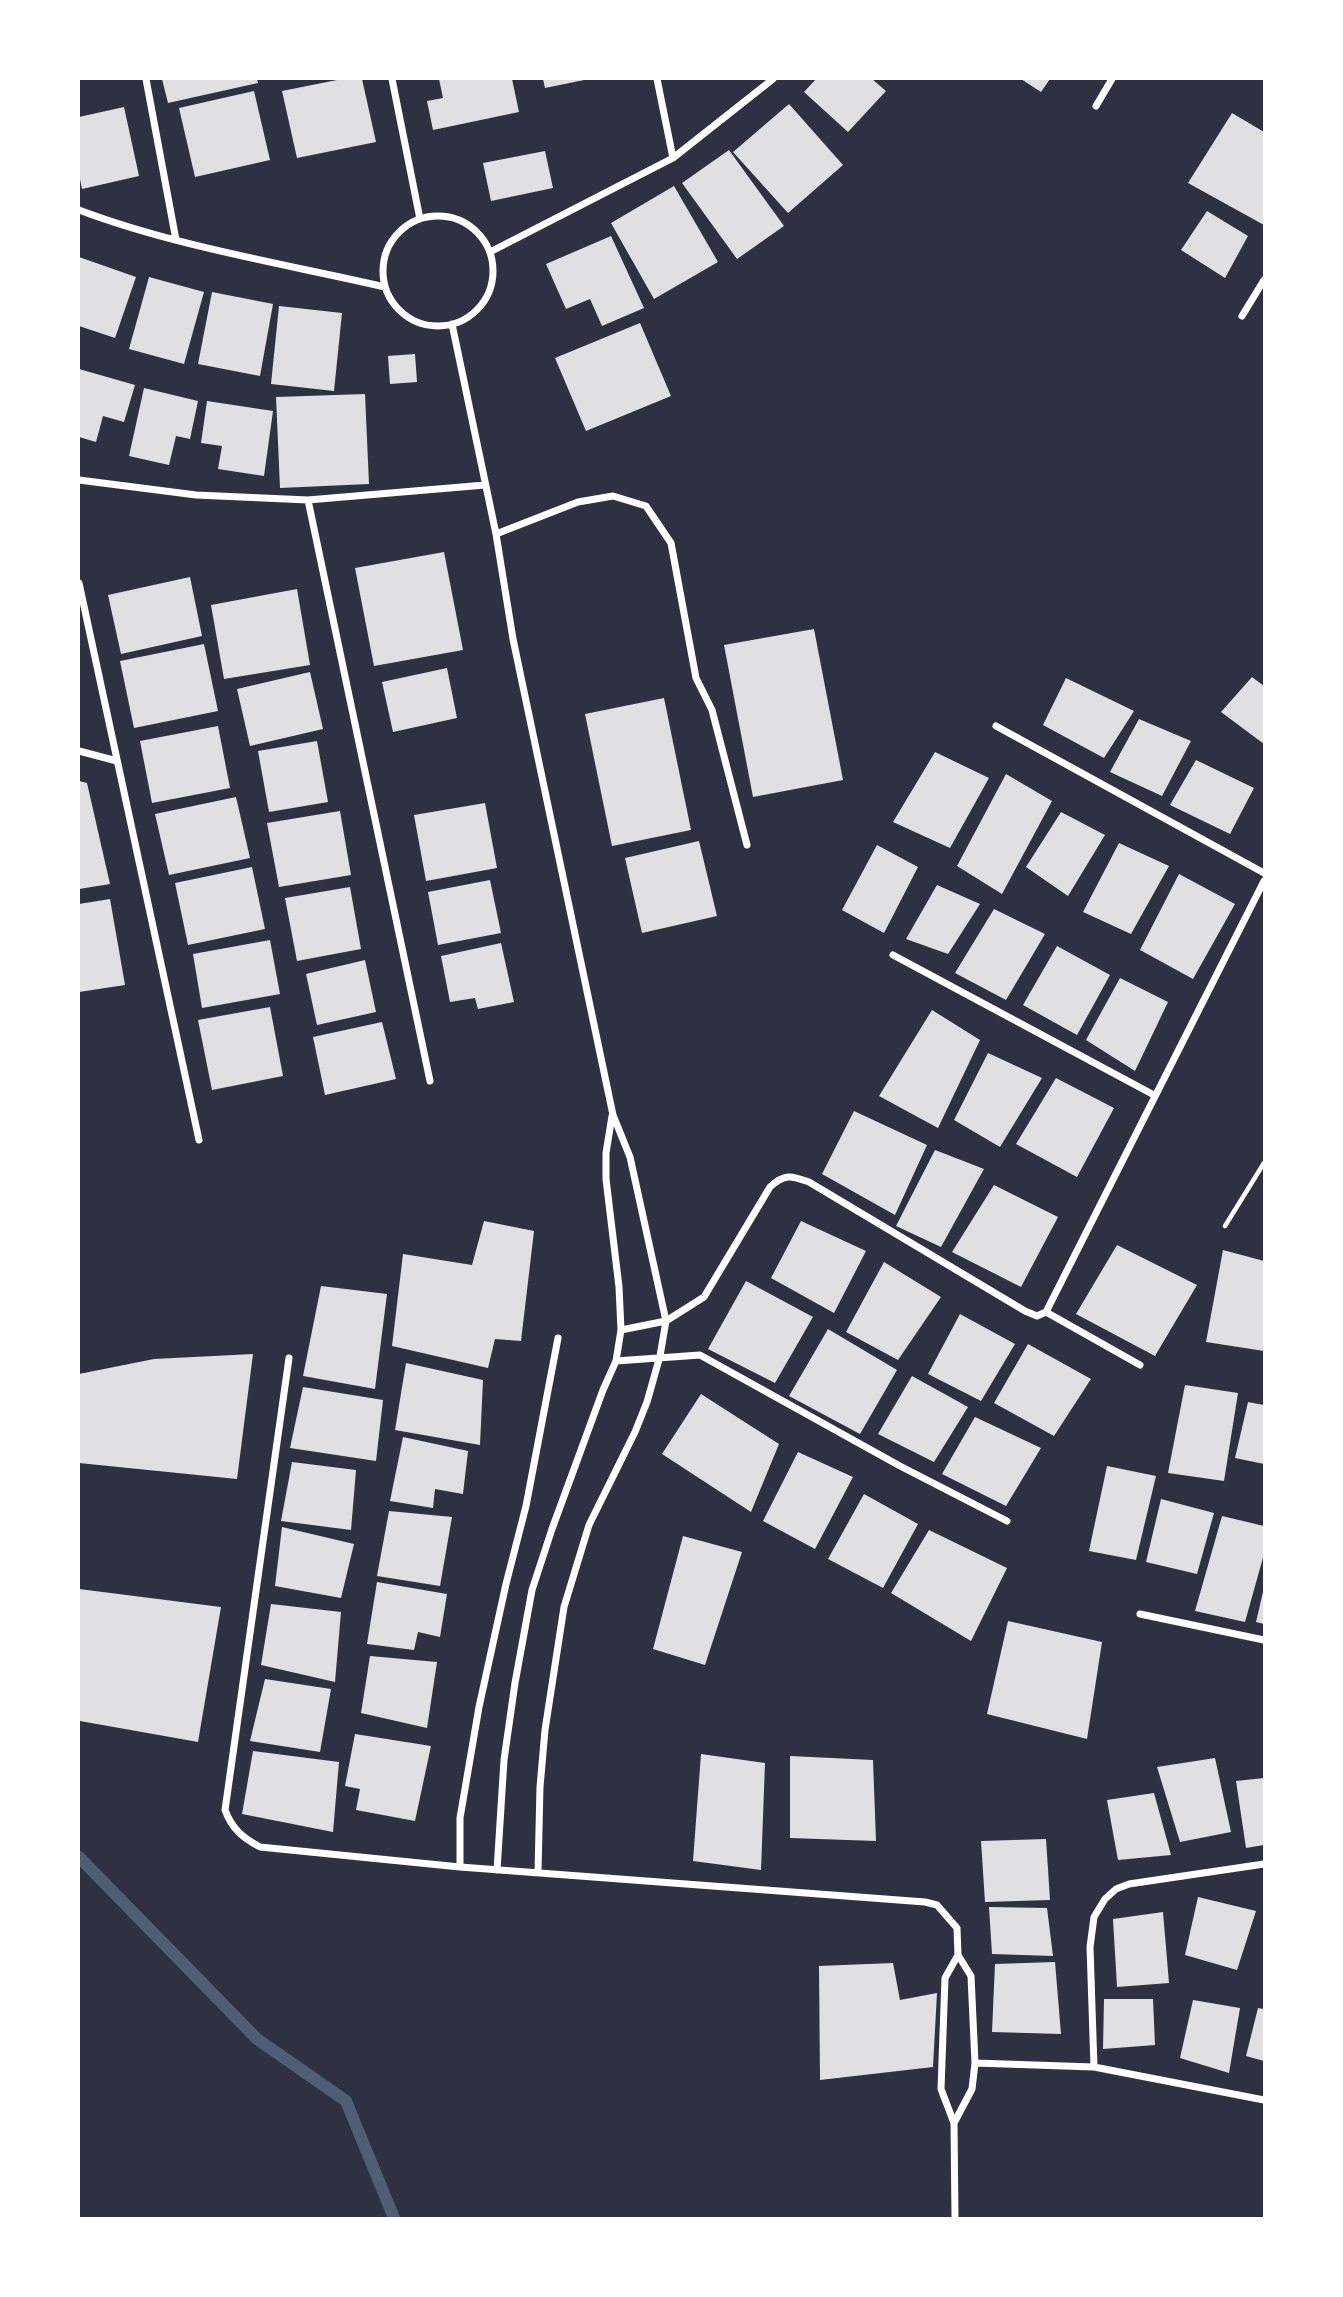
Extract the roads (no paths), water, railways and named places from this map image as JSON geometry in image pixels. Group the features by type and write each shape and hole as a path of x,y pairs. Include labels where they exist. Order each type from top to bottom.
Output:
{"street":[{"path":"146,79 176,240"},
{"path":"392,79 420,219"},
{"path":"657,79 673,158"},
{"path":"490,252 673,158 772,79"},
{"path":"1096,106 1112,79"},
{"path":"79,210 176,240 385,287"},
{"path":"441,216 462,221 479,233 490,252 494,270 491,288 482,304 469,316 452,324 431,326 411,319 395,305 385,287 383,266 389,246 402,229 420,219 441,216"},
{"path":"1242,316 1264,280"},
{"path":"452,324 496,534 513,639 613,1115 630,1157 666,1321 660,1356 646,1402 635,1432 589,1525 564,1607 543,1753 538,1872"},
{"path":"79,480 196,495 308,500 485,485"},
{"path":"496,534 578,502 613,496 646,506 671,543 696,678 712,710 747,845"},
{"path":"308,500 430,1081"},
{"path":"79,583 199,1140"},
{"path":"996,726 1264,873"},
{"path":"79,751 117,761"},
{"path":"621,1330 666,1321 704,1297 771,1187 779,1178 788,1176 809,1182 1025,1311 1037,1316 1046,1312 1264,881"},
{"path":"892,956 1154,1095"},
{"path":"498,1870 504,1760 532,1590 552,1529 616,1361 621,1330 619,1287 606,1179 606,1153 613,1115"},
{"path":"1046,1312 1140,1365"},
{"path":"460,1867 460,1818 479,1707 526,1506 558,1338"},
{"path":"616,1361 700,1355 900,1466 1007,1521"},
{"path":"289,1357 225,1810 235,1830 244,1839 260,1847 460,1867 937,1905 957,1928 958,1955 971,1976 975,2063 972,2090 954,2123"},
{"path":"1140,1614 1264,1640"},
{"path":"1094,2067 1090,1947 1094,1917 1105,1899 1116,1889 1129,1884 1264,1864"},
{"path":"955,2218 954,2123 941,2090 945,1978 958,1955"},
{"path":"975,2063 1094,2067 1264,2100"}],"waterway":[{"path":"79,1857 257,2039 346,2101 394,2218"}]}
